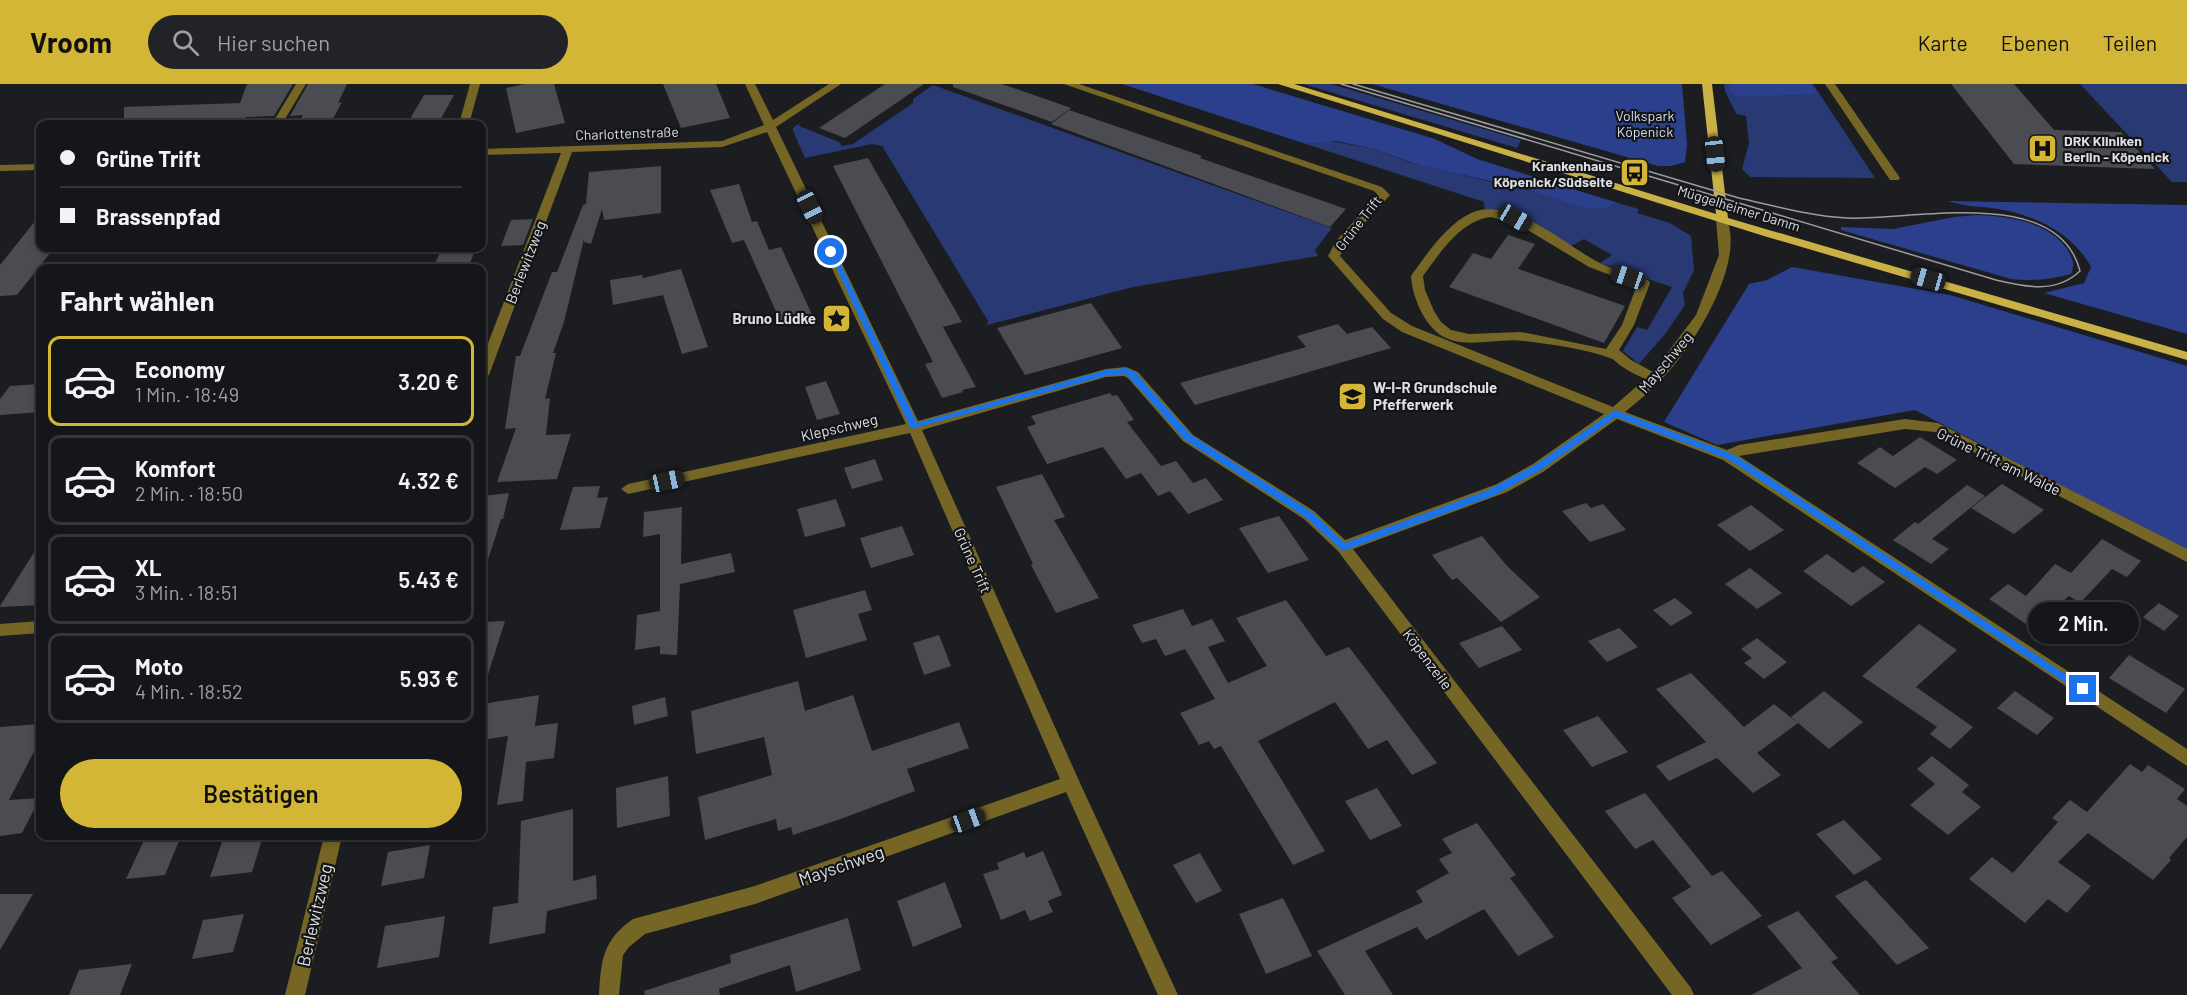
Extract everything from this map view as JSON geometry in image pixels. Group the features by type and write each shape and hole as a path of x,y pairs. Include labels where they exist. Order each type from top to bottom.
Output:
{"main road":[{"name":"Müggelheimer Damm","path":"1283,84 1722,219 2187,356"},
{"path":"1707,84 1722,219"}],"street":[{"path":"279,120 301,84"},
{"path":"465,120 475,84"},
{"name":"Grüne Trift","path":"750,84 914,427 1071,783 1168,995"},
{"path":"771,127 836,84"},
{"name":"Grüne Trift","path":"1069,84 1378,189 1384,195 1340,244 1335,256 1387,316 1407,329 1615,413"},
{"path":"1830,84 1894,178"},
{"name":"Charlottenstraße","path":"486,152 722,144 746,140 771,127"},
{"name":"Berlewitzweg","path":"486,364 568,149"},
{"path":"0,168 36,167"},
{"path":"1616,355 1518,336 1475,339 1451,335 1439,329 1433,322 1417,287 1417,276 1466,221 1484,214 1496,213 1515,218 1594,265 1644,283 1628,325 1612,350 1616,355 1620,362 1655,378"},
{"name":"Mayschweg","path":"1343,547 1491,493 1538,468 1615,413 1655,378 1683,344 1705,308 1725,255 1722,219"},
{"name":"Klepschweg","path":"628,489 914,427 1106,373 1126,371"},
{"name":"Köpenzeile","path":"1126,371 1188,438 1309,515 1343,547 1684,995"},
{"path":"1615,413 1728,456 2187,758"},
{"name":"Grüne Trift am Walde","path":"1728,456 1739,450 1905,424 1938,428 2187,556"},
{"path":"0,630 36,627"},
{"name":"Mayschweg","path":"609,995 615,947 626,934 640,926 755,895 1071,783"},
{"name":"Berlewitzweg","path":"295,995 332,840"}],"shaded area":[{"path":"1303,84 1331,84 1521,140 1517,148"},
{"path":"1724,84 1813,84 1875,178 1750,177 1742,169 1749,143 1746,116 1736,114"},
{"path":"2080,84 2187,84 2187,182 2172,182"},
{"path":"933,85 1332,228 1315,250 1318,256 1133,287 987,325 988,321 882,146 872,144 805,158 793,131 793,128 800,123 799,126 839,142 842,146 853,144 913,103 913,99"},
{"path":"1331,141 1375,149 1414,164 1606,208 1618,203 1639,209 1637,213 1670,223 1691,236 1694,270 1683,293 1685,305 1665,334 1639,364 1623,351 1637,327 1647,330 1672,287 1600,263 1612,255 1584,239 1571,246 1515,215 1505,212 1485,212 1484,202 1306,144"}],"green space":[{"path":"1122,84 1253,84 1435,139 1477,159 1618,203 1606,208 1585,208 1519,187 1421,166 1375,149 1336,141 1306,144"},
{"name":"Volkspark Köpenick","path":"1372,84 1682,84 1687,144 1685,162 1671,166 1658,166"},
{"path":"1729,84 1811,84 1818,94 1738,97 1730,92"},
{"path":"1948,201 2187,205 2187,334 2044,293 2084,283 2091,267 2074,244 2052,228 2026,216"},
{"path":"1976,215 2015,219 2040,227 2061,242 2069,252 2073,263 2071,274 2056,278 2011,279 1841,230 1841,227 1893,229"},
{"path":"1792,267 1950,295 2187,366 2187,551 1915,410 1717,445 1664,422 1749,284 1767,280"}],"building":[{"path":"247,84 293,84 274,116 246,117 244,120 124,120 124,107 240,103"},
{"path":"308,84 347,84 338,103 342,102 332,120 300,120 303,115 290,116"},
{"path":"525,84 554,84 565,123 516,133 506,88"},
{"path":"663,84 716,84 730,118 681,128"},
{"path":"885,84 924,84 845,138 819,128"},
{"path":"953,84 1002,84 1071,108 1052,122 953,87"},
{"path":"1951,84 2014,84 2054,130 2121,132 2155,169 2014,164"},
{"path":"424,95 454,95 440,120 409,120"},
{"path":"1069,110 1346,209 1330,227 1051,124"},
{"path":"868,158 962,322 943,327 976,387 942,398 925,364 933,362 833,166"},
{"path":"661,166 661,213 604,220 602,209 591,244 584,242 584,239 564,322 553,353 556,353 545,399 550,398 546,435 571,434 557,479 497,482 516,428 505,429 516,356 520,356 552,272 557,272 583,205 586,204 589,172"},
{"path":"739,184 752,222 757,221 769,250 781,247 813,317 782,325 744,240 732,243 710,190"},
{"path":"533,219 523,245 501,246 511,220"},
{"path":"36,220 36,252 51,252 41,264 36,264 36,271 17,295 0,296 0,265"},
{"path":"1508,235 1535,244 1518,269 1625,306 1604,343 1449,287 1473,253 1491,259"},
{"path":"440,252 474,252 470,264 435,264"},
{"path":"681,269 708,347 682,354 663,295 613,305 610,280 642,275 643,278"},
{"path":"1091,303 1122,348 1025,375 997,328"},
{"path":"1338,324 1347,334 1372,327 1391,348 1195,405 1180,383 1306,347 1297,336"},
{"path":"826,381 840,414 817,420 805,387"},
{"path":"36,384 36,412 0,415 0,399 10,386"},
{"path":"1110,393 1112,396 1117,395 1134,420 1127,422 1161,466 1176,461 1193,483 1206,478 1223,500 1188,514 1170,491 1158,496 1141,473 1126,479 1103,447 1047,464 1027,427 1036,424 1031,416"},
{"path":"1920,437 1957,460 1937,474 1925,467 1895,488 1857,463 1880,447 1893,456"},
{"path":"875,459 883,480 852,489 844,468"},
{"path":"1042,474 1065,517 1054,520 1099,598 1056,613 1031,565 1033,564 996,487"},
{"path":"2002,484 2044,510 2014,534 1971,508"},
{"path":"1967,485 1985,496 1932,539 1949,549 1931,564 1893,540 1915,522 1918,524"},
{"path":"600,486 597,498 608,497 600,528 560,530 573,487"},
{"path":"509,493 503,519 501,519 486,566 486,496"},
{"path":"836,499 846,526 805,537 797,509"},
{"path":"1586,503 1591,508 1603,504 1626,530 1590,542 1562,511"},
{"path":"1751,505 1784,530 1750,551 1717,525"},
{"path":"682,507 681,564 731,553 735,572 680,584 677,655 660,654 660,646 635,650 637,615 660,611 660,534 643,537 644,512"},
{"path":"1279,516 1309,560 1268,573 1239,528"},
{"path":"902,526 914,555 871,568 860,538"},
{"path":"1482,536 1507,566 1540,597 1501,622 1457,578 1452,580 1432,555"},
{"path":"2102,539 2141,561 2127,577 2112,569 2080,603 2069,596 2032,628 1989,599 2008,584 2026,596 2055,564 2071,573"},
{"path":"36,549 36,605 0,606"},
{"path":"1827,554 1853,573 1863,566 1885,582 1851,606 1803,571"},
{"path":"1750,568 1782,593 1757,609 1725,584"},
{"path":"865,590 872,610 858,614 867,640 806,658 793,610"},
{"path":"1675,598 1693,613 1671,626 1653,610"},
{"path":"1286,600 1326,656 1349,647 1437,763 1412,775 1387,740 1368,749 1335,702 1258,741 1325,851 1293,865 1221,746 1214,749 1209,741 1199,745 1180,713 1215,699 1185,649 1165,656 1156,639 1142,643 1132,625 1183,609 1192,626 1212,619 1225,641 1208,647 1228,683 1267,666 1236,618"},
{"path":"2159,603 2179,616 2164,631 2143,617"},
{"path":"505,621 486,681 486,622"},
{"path":"1919,624 1957,650 1916,687 1973,727 1950,749 1930,734 1937,727 1862,676"},
{"path":"1502,626 1522,650 1479,668 1459,643"},
{"path":"1619,628 1638,647 1607,662 1588,641"},
{"path":"939,635 951,666 924,675 913,643"},
{"path":"1757,638 1787,662 1764,679 1744,663 1752,658 1741,649"},
{"path":"2129,655 2185,689 2166,713 2109,678"},
{"path":"1691,673 1744,727 1774,704 1798,723 1757,753 1781,775 1753,793 1717,758 1669,781 1656,766 1706,742 1656,689"},
{"path":"798,681 805,711 853,695 872,751 959,722 969,748 907,769 915,791 838,820 793,835 791,827 778,831 776,819 705,840 698,797 772,775 764,737 696,754 691,711"},
{"path":"1824,691 1863,722 1829,749 1791,717"},
{"path":"2015,691 2054,718 2037,735 1997,708"},
{"path":"539,695 535,726 558,723 554,758 526,762 523,801 497,805 508,736 486,739 486,703"},
{"path":"665,697 668,716 634,725 632,706"},
{"path":"1598,716 1628,752 1592,767 1563,730"},
{"path":"36,724 36,748 9,800 36,798 36,806 22,833 0,836 0,727"},
{"path":"1932,756 1969,785 1962,792 1981,807 1948,835 1910,805 1935,784 1917,769"},
{"path":"2130,764 2142,772 2148,765 2185,789 2177,799 2187,806 2187,837 2153,880 2088,833 2058,862 2091,886 2067,913 2048,899 2025,923 1969,879 1992,857 2013,873 2058,822 2052,818 2070,800 2087,812"},
{"path":"668,776 670,816 617,828 616,788"},
{"path":"1377,788 1402,826 1370,840 1345,801"},
{"path":"1645,793 1712,876 1722,871 1762,916 1711,945 1672,898 1691,887 1653,840 1635,849 1605,811"},
{"path":"573,809 573,881 596,875 597,899 547,911 545,933 489,944 493,907 518,903 521,821"},
{"path":"1844,820 1882,859 1854,875 1816,834"},
{"path":"1477,823 1516,875 1510,878 1554,937 1518,956 1484,909 1426,940 1417,927 1365,951 1393,995 1345,995 1317,951 1423,902 1416,891 1449,873 1439,859 1452,853 1442,839"},
{"path":"144,840 179,840 165,875 126,879"},
{"path":"223,840 262,840 252,872 210,877"},
{"path":"430,845 424,878 381,886 388,852"},
{"path":"1043,851 1062,895 1048,901 1053,912 1030,921 1025,910 1001,920 983,874 999,869 997,863 1024,852 1026,858"},
{"path":"1200,853 1222,891 1196,903 1173,865"},
{"path":"1866,880 1929,948 1897,965 1835,896"},
{"path":"945,882 962,927 913,947 897,901"},
{"path":"0,894 33,894 0,950"},
{"path":"1283,898 1312,956 1266,974 1239,914"},
{"path":"1798,911 1838,958 1831,962 1860,995 1751,995 1802,968 1767,926"},
{"path":"244,914 233,952 192,959 203,920"},
{"path":"445,916 439,957 377,968 385,926"},
{"path":"848,918 861,970 796,992 790,965 719,989 720,995 645,995 644,991 731,963 730,955"},
{"path":"132,964 120,995 69,995 79,970"}],"tram line":[{"path":"1341,84 1996,280 2018,285 2051,286 2071,278 2080,271 2066,244 2043,226 2013,217 1979,213 1943,213 1847,218 1793,210 1739,198 1353,84"}],"place":[{"name":"DRK Kliniken Berlin - Köpenick","path":"2043,148"},
{"name":"Krankenhaus Köpenick/Südseite","path":"1634,173"},
{"name":"Bruno Lüdke","path":"837,318"},
{"name":"W-I-R Grundschule Pfefferwerk","path":"1352,396"}],"route":[{"path":"831,252 914,427 1106,373 1126,371 1188,438 1309,515 1343,547 1491,493 1538,468 1593,431 1615,413 1741,463 2083,689"}]}
